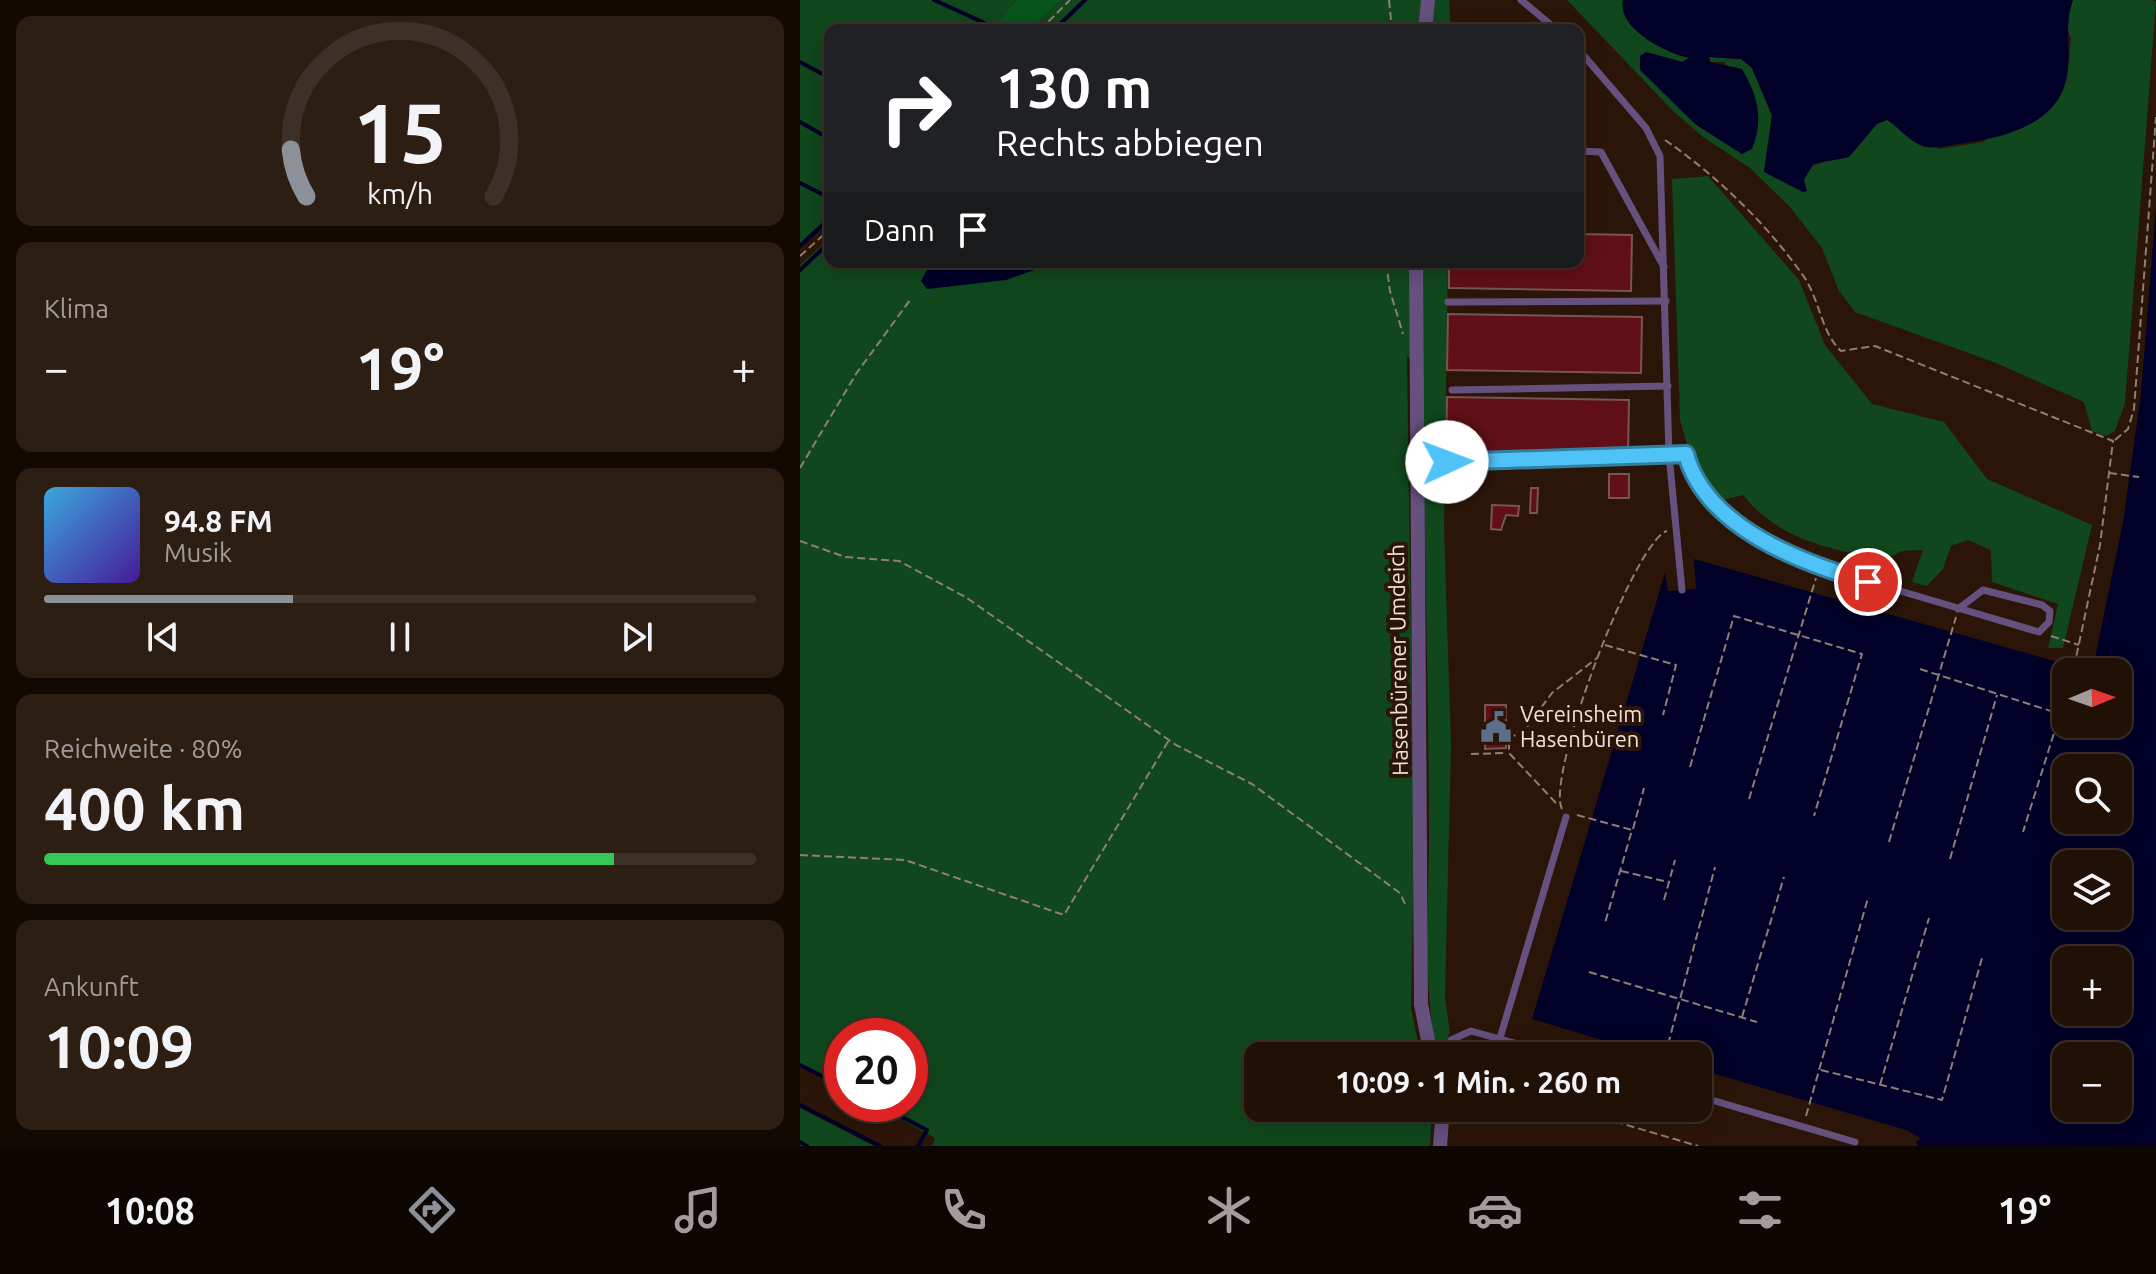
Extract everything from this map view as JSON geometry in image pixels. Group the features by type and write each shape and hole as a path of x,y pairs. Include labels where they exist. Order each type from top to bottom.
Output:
{"street":[{"path":"1426,24 1428,0"},
{"name":"Hasenbürener Umdeich","path":"1416,268 1421,1004 1428,1042"},
{"path":"1440,1146 1442,1122"}],"lane":[{"path":"1521,0 1550,24"},
{"path":"1584,56 1652,138 1660,156 1669,455 1682,590"},
{"path":"1584,151 1601,152 1665,269"},
{"path":"1448,302 1666,301"},
{"path":"1452,390 1668,386"},
{"path":"1447,462 1686,454 1703,492 1755,535 1788,555 1820,567 1958,609 2039,632 2049,622 2050,611 2042,605 1983,590 1958,609"},
{"path":"1500,1038 1566,817"},
{"path":"1453,1042 1460,1033 1471,1031 1514,1042"},
{"path":"1712,1100 1855,1142"}],"path":[{"path":"1046,24 1070,0"},
{"path":"1389,0 1391,24"},
{"path":"2076,658 2100,545 2113,441 2128,429 2134,409 2156,117"},
{"path":"1652,138 1665,140 1708,170 1761,226 1804,276 1830,340 1841,351 1875,346 2113,441"},
{"path":"800,256 824,234"},
{"path":"1387,268 1400,332 1416,343"},
{"path":"800,468 856,374 910,300"},
{"path":"2109,473 2139,477"},
{"path":"1566,817 1559,803 1562,768 1598,657 1627,586 1646,550 1663,531 1677,530"},
{"path":"800,541 845,557 899,561 967,598 1169,740 1252,784 1400,893 1408,911"},
{"path":"1749,799 1820,567"},
{"path":"1889,842 1958,609"},
{"path":"1690,767 1734,616 1862,654 1814,816"},
{"path":"2039,632 2079,645"},
{"path":"1604,644 1676,665 1663,715"},
{"path":"1559,803 1552,802 1509,753 1509,736 1521,735 1558,688 1598,657"},
{"path":"1920,669 2060,714 2023,832"},
{"path":"1950,859 1998,694"},
{"path":"800,855 905,860 1064,915 1169,740"},
{"path":"1471,754 1509,753"},
{"path":"1605,923 1644,788"},
{"path":"1577,815 1632,830"},
{"path":"1664,900 1675,860"},
{"path":"1668,1042 1715,867"},
{"path":"1620,870 1668,882"},
{"path":"1742,1018 1784,877"},
{"path":"1803,1128 1868,898"},
{"path":"1880,1086 1929,918"},
{"path":"1821,1070 1942,1100 1982,958"},
{"path":"1589,972 1757,1022"},
{"path":"1617,1122 1698,1146"}],"green space":[{"path":"800,0 1016,0 996,24 824,24 824,223 800,244"},
{"path":"1016,0 1061,0 1036,24 996,24"},
{"path":"1061,0 1449,0 1451,24 1036,24"},
{"path":"1567,0 1623,0 1623,11 1635,30 1657,44 1690,58 1683,62 1646,52 1695,124 1742,154 1754,94 1724,62 1710,62 1709,57 1741,59 1752,68 1772,116 1764,172 1804,180 1817,164 1849,157 1877,123 1887,120 1939,149 1983,142 2067,76 2071,39 2065,24 2073,0 2156,2 2125,403 2115,431 2106,436 2092,431 2084,402 1996,363 1855,312 1839,291 1822,248 1790,207 1750,168 1703,137 1672,110"},
{"path":"1708,176 1799,280 1825,345 1872,404 1944,422 1987,479 2092,525 2063,648 2048,648 2058,604 1992,582 1991,550 1968,540 1951,546 1943,569 1927,586 1912,582 1923,550 1902,551 1886,560 1826,547 1773,523 1743,495 1720,501 1705,483 1690,453 1680,419 1672,179"},
{"path":"824,243 824,268 1448,268 1444,526 1451,746 1445,997 1450,1033 1445,1042 1435,1042 1429,996 1422,368 1407,356 1414,849 1411,1008 1418,1042 1244,1042 1244,1122 1431,1122 1430,1146 932,1146 935,1138 906,1122 928,1122 928,1018 824,1018 824,1078 800,1065 800,265"},
{"path":"800,1108 874,1146 800,1146"}],"water":[{"path":"1623,0 2073,0 2068,22 2066,79 2063,90 2045,114 2003,135 1942,147 1926,147 1912,141 1887,120 1877,124 1849,157 1813,164 1804,180 1807,191 1803,192 1764,172 1772,115 1752,68 1741,59 1709,57 1710,62 1742,69 1752,89 1758,108 1758,128 1752,149 1742,154 1695,124 1640,70 1640,56 1646,52 1682,62 1689,58 1656,45 1635,30 1623,11"},
{"path":"2156,207 2156,1146 1918,1146 1916,1142 1921,1138 1906,1130 1712,1073 1712,1042 1608,1042 1532,1019 1665,573 1668,591 1696,589 1694,559 2052,660 2052,738 2132,738 2132,658 2095,658 2123,523 2141,394"},
{"path":"928,268 1040,268 1006,280 927,289 921,281"}],"building":[{"path":"1584,234 1632,235 1631,291 1449,288 1449,268 1584,268"},
{"path":"1448,314 1642,317 1641,373 1447,370"},
{"path":"1447,397 1629,400 1628,455 1446,452"},
{"path":"1609,474 1629,474 1629,498 1609,498"},
{"path":"1531,488 1538,488 1537,513 1530,513"},
{"path":"1492,505 1519,506 1518,516 1506,515 1501,530 1491,529"},
{"name":"Vereinsheim Hasenbüren","path":"1485,705 1506,705 1506,748 1485,749"}],"waterway":[{"path":"934,0 987,24"},
{"path":"1060,24 1085,0"},
{"path":"800,62 824,75"},
{"path":"800,122 824,136"},
{"path":"800,183 824,195"},
{"path":"800,246 824,224"},
{"path":"800,270 824,248"},
{"path":"800,1065 824,1077"},
{"path":"800,1105 880,1146"},
{"path":"912,1122 927,1130 918,1146"},
{"path":"800,1142 807,1146"}],"place":[{"name":"Vereinsheim Hasenbüren","path":"1496,727"}],"route":[{"path":"1447,462 1686,454 1703,492 1755,535 1788,555 1868,582"}]}
